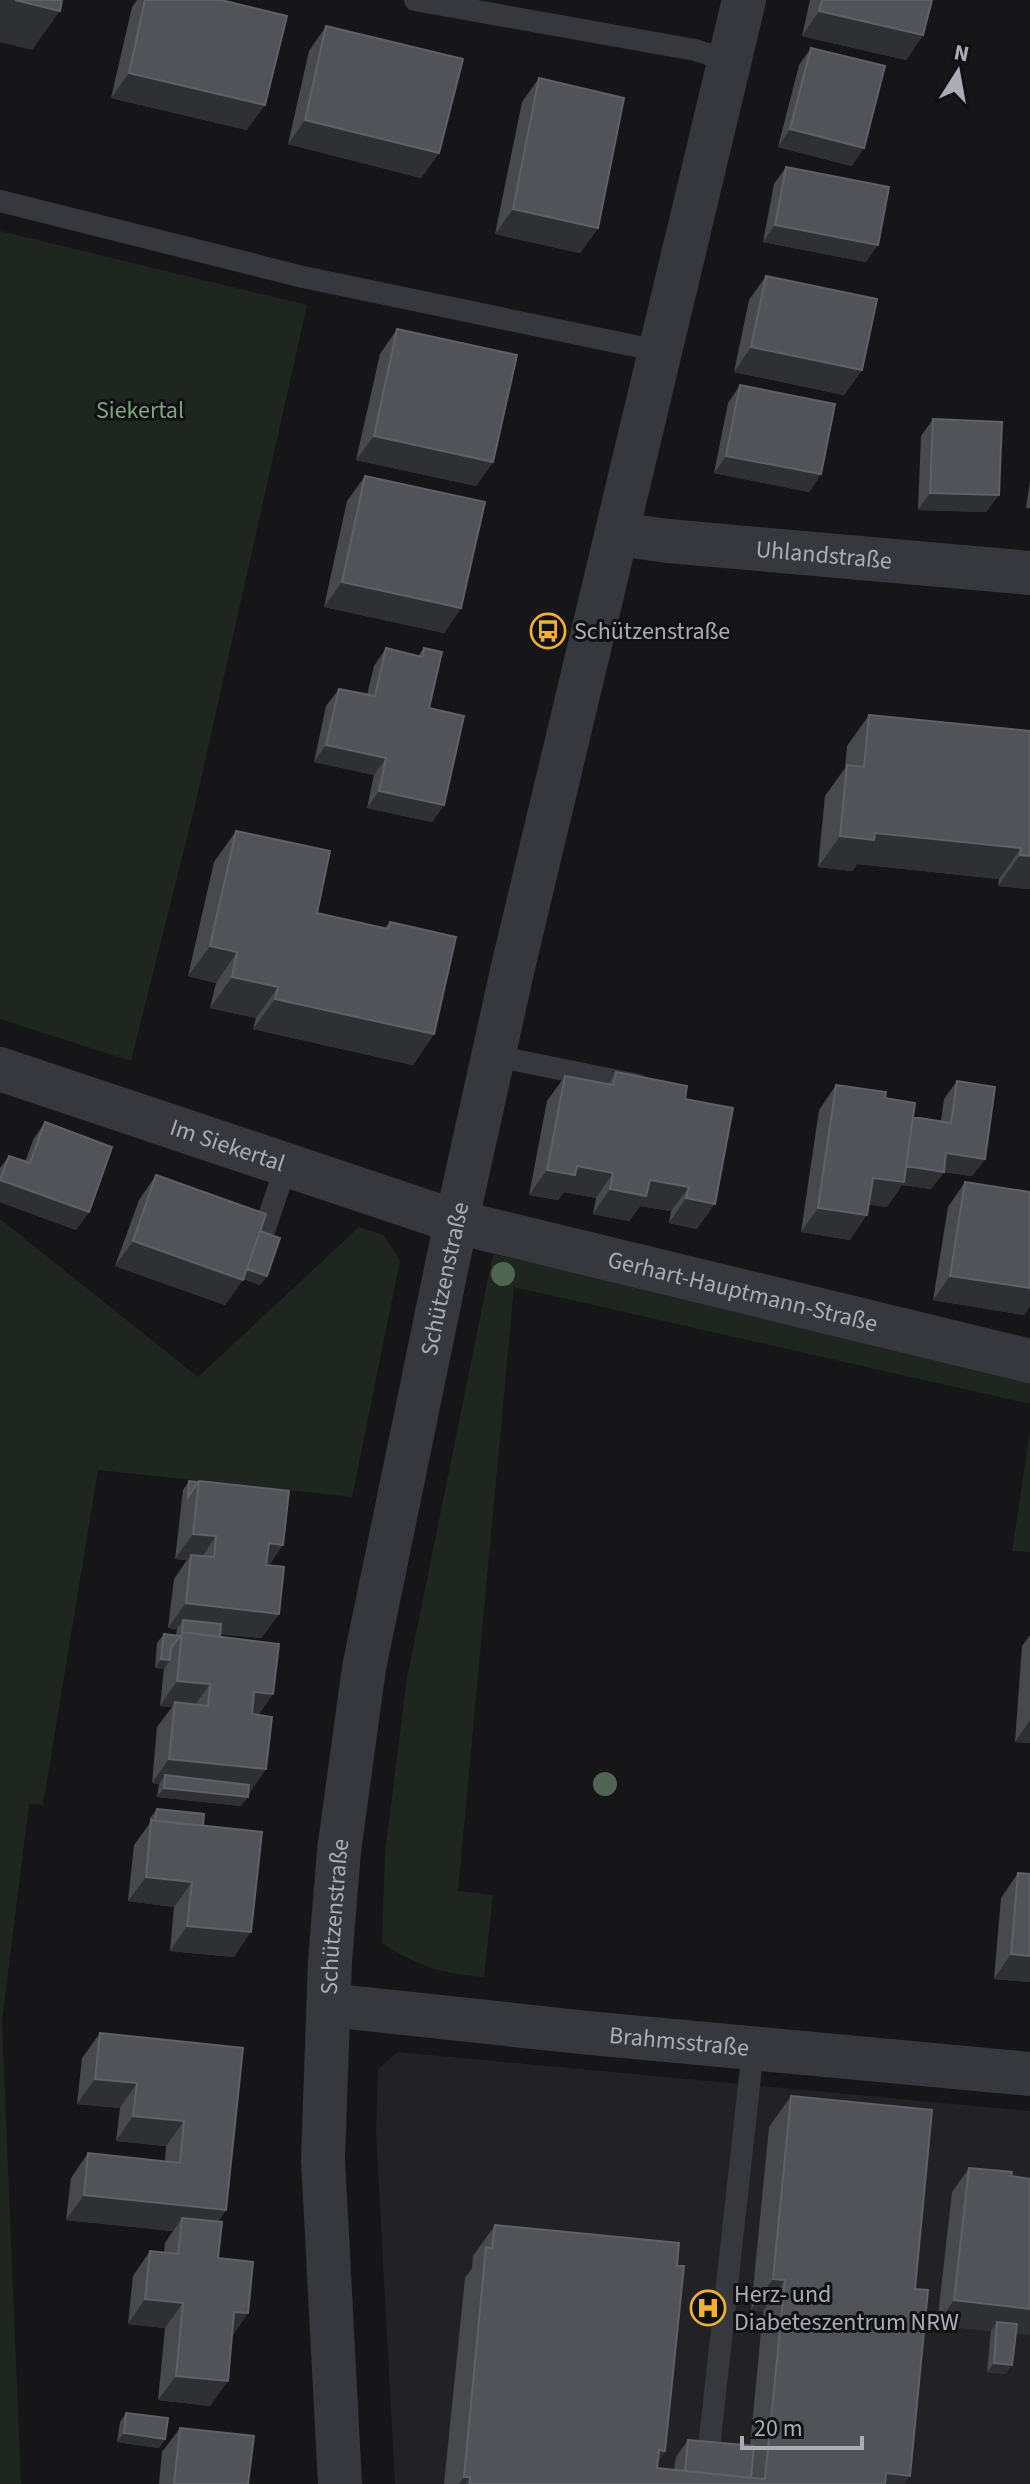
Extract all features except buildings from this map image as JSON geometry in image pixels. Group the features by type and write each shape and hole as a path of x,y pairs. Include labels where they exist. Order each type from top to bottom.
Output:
{"street":[{"name":"Schützenstraße","path":"340,2484 323,2159 339,1851 364,1668 513,967 744,0"},
{"name":"Uhlandstraße","path":"617,534 1030,573"},
{"name":"Im Siekertal","path":"0,1069 457,1222"},
{"name":"Gerhart-Hauptmann-Straße","path":"457,1222 1030,1361"},
{"name":"Brahmsstraße","path":"329,2005 1030,2074"}],"lane":[{"path":"415,0 695,50 730,61"},
{"path":"0,201 303,277 659,351"},
{"path":"495,1056 664,1090"},
{"path":"264,1231 287,1163"},
{"path":"710,2439 753,2049"}],"shaded area":[{"name":"Herz- und Diabeteszentrum NRW","path":"398,2052 1030,2111 1030,2484 395,2484 376,2132 378,2069"}],"green space":[{"name":"Siekertal","path":"0,231 307,305 195,806 131,1061 0,1019"},
{"path":"0,1219 198,1377 359,1227 384,1235 400,1261 352,1497 98,1470 43,1805 29,1804 2,2021 21,2484 0,2484"},
{"path":"493,1254 1030,1375 1030,1404 514,1287 458,1891 493,1895 484,1977 431,1968 382,1943 385,1853 407,1678"},
{"path":"1030,1431 1030,1552 1012,1551"}],"place":[{"name":"Schützenstraße","path":"548,631"},
{"name":"Herz- und Diabeteszentrum NRW","path":"708,2308"}]}
